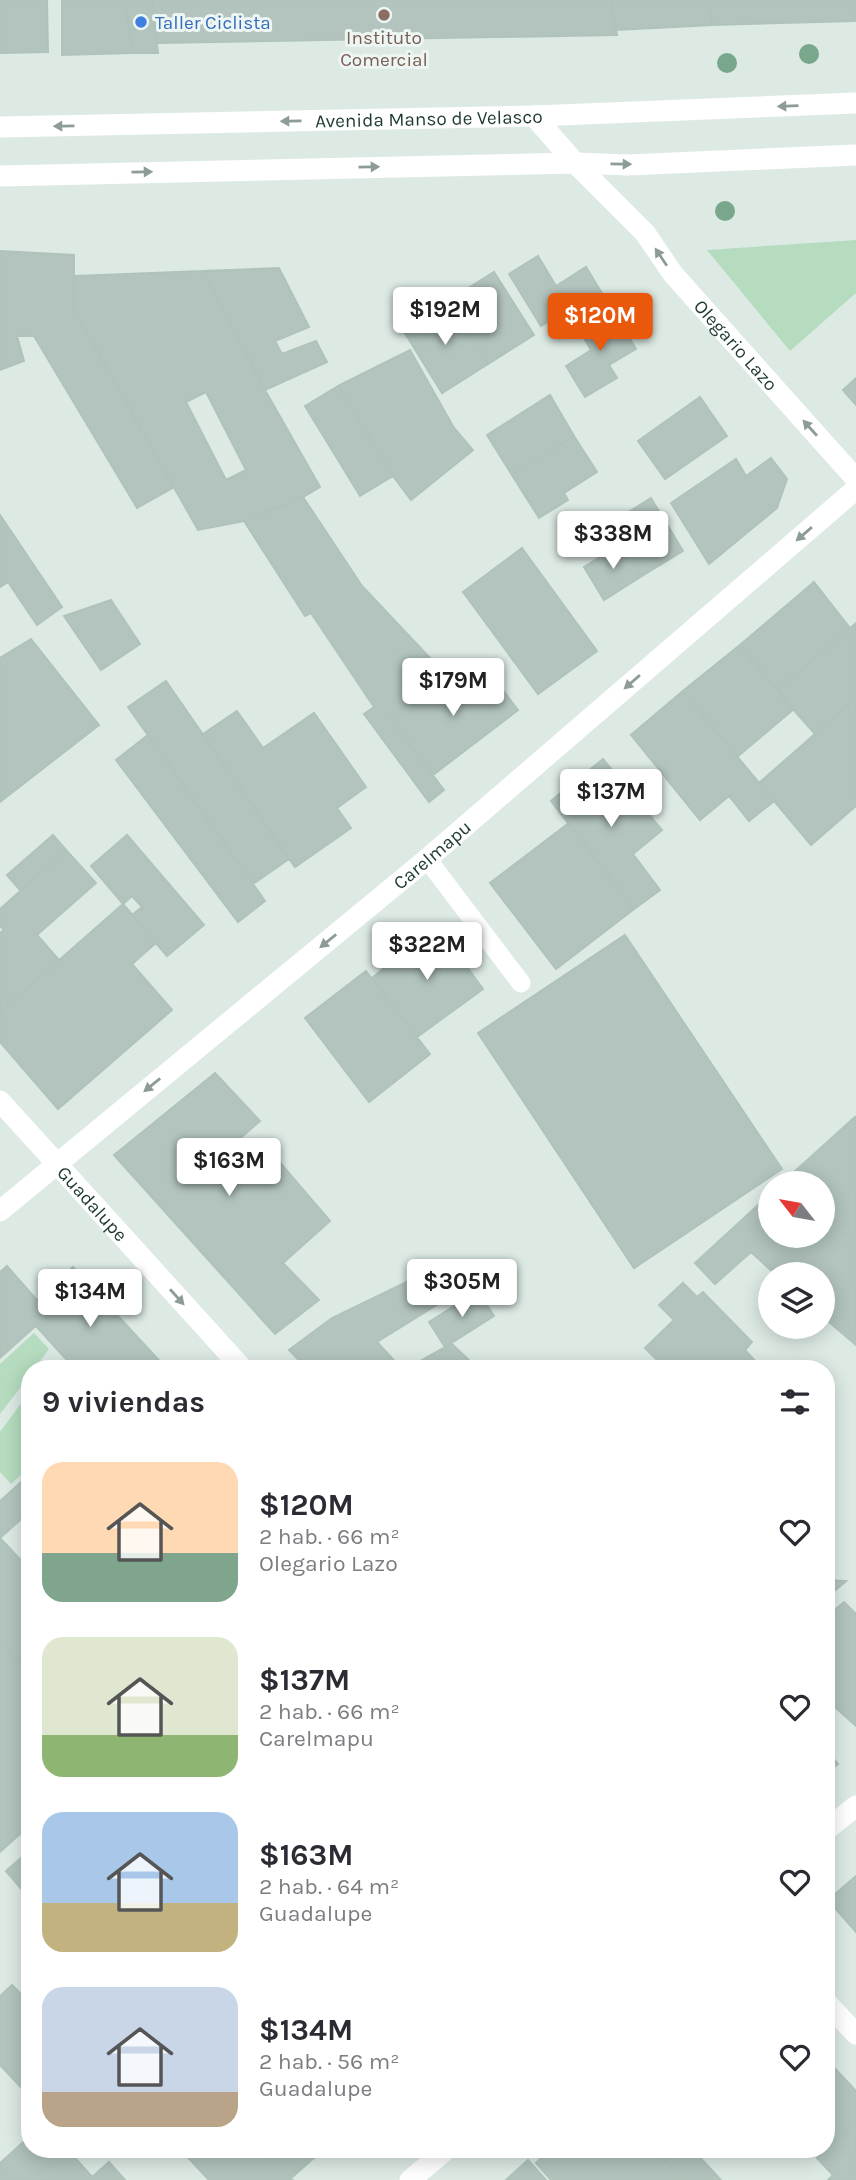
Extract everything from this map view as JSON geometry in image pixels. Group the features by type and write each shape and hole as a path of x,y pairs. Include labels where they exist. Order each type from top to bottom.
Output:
{"street":[{"name":"Avenida Manso de Velasco","path":"0,127 534,116 856,103"},
{"name":"Olegario Lazo","path":"534,116 575,163 645,233 673,274 856,479"},
{"path":"0,176 575,163 628,165 856,155"},
{"name":"Carelmapu","path":"0,1211 427,859 856,489"},
{"name":"Guadalupe","path":"0,1101 235,1360"},
{"path":"835,1823 856,1806"},
{"path":"835,2012 856,2034"},
{"path":"410,2180 421,2158"}],"lane":[{"path":"427,859 521,984"}],"green space":[{"path":"856,240 856,293 790,351 707,250"},
{"path":"34,1333 49,1349 41,1360 21,1360 21,1387 0,1414 0,1364"},
{"path":"21,1403 21,1475 11,1484 0,1472 0,1432"}],"building":[{"path":"0,0 47,0 48,52 0,53"},
{"path":"62,0 125,0 132,53 62,55"},
{"name":"Taller Ciclista","path":"125,0 152,0 158,53 132,53"},
{"name":"Instituto Comercial","path":"152,0 611,0 617,35 158,43"},
{"path":"611,0 709,0 712,25 616,30"},
{"path":"709,0 856,0 856,21 712,25"},
{"path":"0,251 74,255 74,310 174,487 137,508 34,336 17,336 24,361 0,370"},
{"path":"538,256 556,286 586,267 612,310 579,330 567,310 541,326 509,274"},
{"path":"279,268 309,327 275,341 282,354 316,341 327,362 265,390 203,271"},
{"path":"203,271 265,390 320,487 303,497 244,521 198,530 74,310 75,276","holes":["206,392 246,470 226,480 186,402"]},
{"path":"494,272 534,335 488,364 448,301"},
{"path":"448,301 488,364 442,393 403,330"},
{"path":"612,310 636,349 609,365 617,378 585,397 566,366 591,350 579,330"},
{"path":"410,350 454,428 473,450 411,500 393,476 338,386"},
{"path":"856,378 856,405 843,390"},
{"path":"338,386 393,476 360,496 305,406"},
{"path":"550,395 574,436 512,475 487,435"},
{"path":"700,397 727,436 665,479 638,441"},
{"path":"574,436 597,472 564,493 568,500 539,518 512,475"},
{"path":"771,458 787,479 777,508 709,564 671,503 736,459 746,476"},
{"path":"303,497 362,586 446,675 390,718 444,790 429,802 364,714 374,707 311,613 305,616 244,521"},
{"path":"651,498 683,551 642,576 610,524"},
{"path":"0,515 62,607 37,625 8,582 0,587"},
{"path":"623,543 642,576 604,600 584,567"},
{"path":"522,548 597,651 538,694 463,592"},
{"path":"814,582 850,628 777,691 740,645"},
{"path":"111,600 140,644 101,670 64,616"},
{"path":"856,623 856,698 815,734 777,691"},
{"path":"31,639 99,725 0,802 0,658"},
{"path":"740,645 794,709 737,757 683,691"},
{"path":"485,667 518,710 433,775 390,718 446,675 457,688"},
{"path":"166,681 289,859 253,884 128,707"},
{"path":"683,691 774,801 749,821 729,796 700,820 631,735"},
{"path":"856,698 856,806 811,845 759,783"},
{"path":"237,711 263,748 314,713 366,787 337,808 351,828 295,867 203,734"},
{"path":"148,735 265,901 238,922 116,760"},
{"path":"603,759 662,830 633,854 660,890 634,909 551,801"},
{"path":"569,823 634,909 556,969 490,883"},
{"path":"53,835 66,850 20,890 7,875"},
{"path":"127,835 204,925 167,956 132,915 142,907 132,896 123,904 91,866"},
{"path":"66,850 96,883 37,935 59,960 0,1012 0,933 4,930 0,926 0,909"},
{"path":"123,904 156,943 132,964 172,1010 58,1109 0,1042 0,1012"},
{"path":"437,926 483,989 417,1037 372,978"},
{"path":"625,935 782,1169 758,1171 758,1185 634,1268 478,1033"},
{"path":"366,971 430,1054 369,1102 305,1018"},
{"path":"215,1073 260,1121 236,1142 248,1158 265,1145 330,1221 283,1263 319,1300 275,1334 114,1155"},
{"path":"856,1118 856,1345 835,1327 835,1262 762,1262 751,1252 715,1284 695,1263 758,1205 758,1248 835,1248 835,1171 795,1171"},
{"path":"7,1266 49,1314 0,1358 0,1272"},
{"path":"73,1267 159,1360 67,1360 36,1326 49,1314 37,1300"},
{"path":"425,1273 443,1301 377,1342 394,1360 298,1360 289,1350 332,1318"},
{"path":"683,1283 697,1297 703,1292 752,1342 745,1350 754,1360 657,1360 645,1348 674,1320 659,1305"},
{"path":"478,1291 494,1316 445,1347 429,1322"},
{"path":"451,1343 469,1360 422,1360"},
{"path":"21,1482 21,1519 0,1538 0,1501"},
{"path":"0,1538 21,1560 21,1664 0,1641"},
{"path":"835,1580 846,1581 835,1590"},
{"path":"844,1602 856,1614 856,1726 835,1707 835,1610"},
{"path":"0,1641 21,1664 21,1833 0,1852"},
{"path":"21,1858 21,1888 6,1871"},
{"path":"856,1876 856,1932 835,1908 835,1894"},
{"path":"12,1985 21,1994 21,2087 0,2065 0,1996"},
{"path":"835,2069 856,2091 856,2122 835,2141"},
{"path":"856,2122 856,2180 828,2180 833,2175 817,2158 835,2158 835,2141"},
{"path":"21,2144 21,2158 75,2158 95,2180 0,2180 0,2163"},
{"path":"188,2158 272,2158 293,2180 209,2180"},
{"path":"272,2158 314,2158 291,2178"},
{"path":"541,2158 662,2158 682,2180 551,2180 536,2163"},
{"path":"662,2158 700,2158 721,2180 682,2180"},
{"path":"528,2160 546,2180 506,2180"},
{"path":"109,2162 125,2180 95,2180 92,2177"}],"place":[{"name":"Instituto Comercial","path":"384,15"},
{"name":"Taller Ciclista","path":"141,22"}]}
